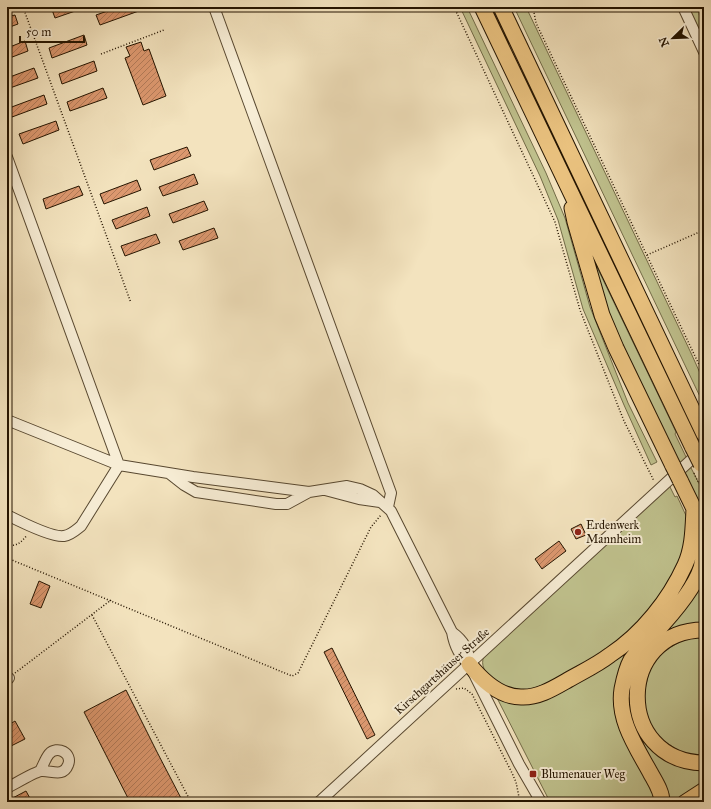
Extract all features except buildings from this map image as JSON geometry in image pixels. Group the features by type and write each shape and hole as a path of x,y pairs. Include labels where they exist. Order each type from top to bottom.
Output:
{"highway":[{"path":"482,7 698,448 702,468"},
{"path":"501,7 704,434"},
{"path":"569,187 575,222 602,314 616,348 704,529 703,560 696,579 667,619 631,661 625,674 622,691 622,706 625,725 658,786 662,802"},
{"path":"469,664 482,679 497,689 513,696 527,697 534,696 548,690 610,656 642,629 663,602 678,578 690,553 694,509"},
{"path":"704,630 683,633 654,651 642,671 637,695 640,717 643,726 654,742 676,757 691,762 704,763"}],"main road":[{"path":"684,802 704,789"}],"street":[{"path":"214,7 391,493 384,504"},
{"path":"683,7 704,52"},
{"path":"7,157 119,465"},
{"path":"7,420 119,465 170,474 309,492"},
{"name":"Kirschgartshäuser Straße","path":"319,802 582,559 659,490 698,448"},
{"path":"7,515 33,527 64,537 81,526 119,465"},
{"path":"170,474 196,492 276,504 287,504 309,492 321,489 340,495 384,504 392,511 452,632 462,657 469,664 519,764 541,802"},
{"path":"519,764 534,802"},
{"path":"7,788 40,771"}],"path":[{"path":"23,7 131,302"},
{"path":"454,7 555,222 580,310 624,420 659,490"},
{"path":"532,7 536,23 704,375"},
{"path":"101,54 164,30"},
{"path":"647,255 704,230"},
{"path":"7,558 292,676 298,673 384,504"},
{"path":"7,545 11,546 22,542 33,527"},
{"path":"23,668 111,600"},
{"path":"92,615 191,802"},
{"path":"450,681 456,689 464,688 472,694 512,773 516,782 520,802"}],"green space":[{"path":"460,7 467,7 546,173 565,218 590,307 628,403 657,462 651,465 583,309 558,220 540,176"},
{"path":"514,7 526,7 704,382 704,405"},
{"path":"688,7 704,7 704,41"},
{"path":"592,261 594,261 676,432 675,434 687,459 680,465 618,341"},
{"path":"690,466 704,493 704,523 683,473"},
{"path":"669,485 675,497 677,496 688,520 681,566 629,636 554,684 518,693 493,679 484,669 484,656"},
{"path":"697,549 692,578 618,683 656,802 550,802 496,696 507,698 606,662"},
{"path":"704,575 704,626 654,646 638,724 704,767 704,783 675,802 668,802 632,728 627,689 638,657"},
{"path":"704,634 704,760 658,744 640,698 649,668 659,656 685,639"}],"place":[{"name":"Erdenwerk Mannheim","path":"578,532"},
{"name":"Blumenauer Weg","path":"533,774"}]}
